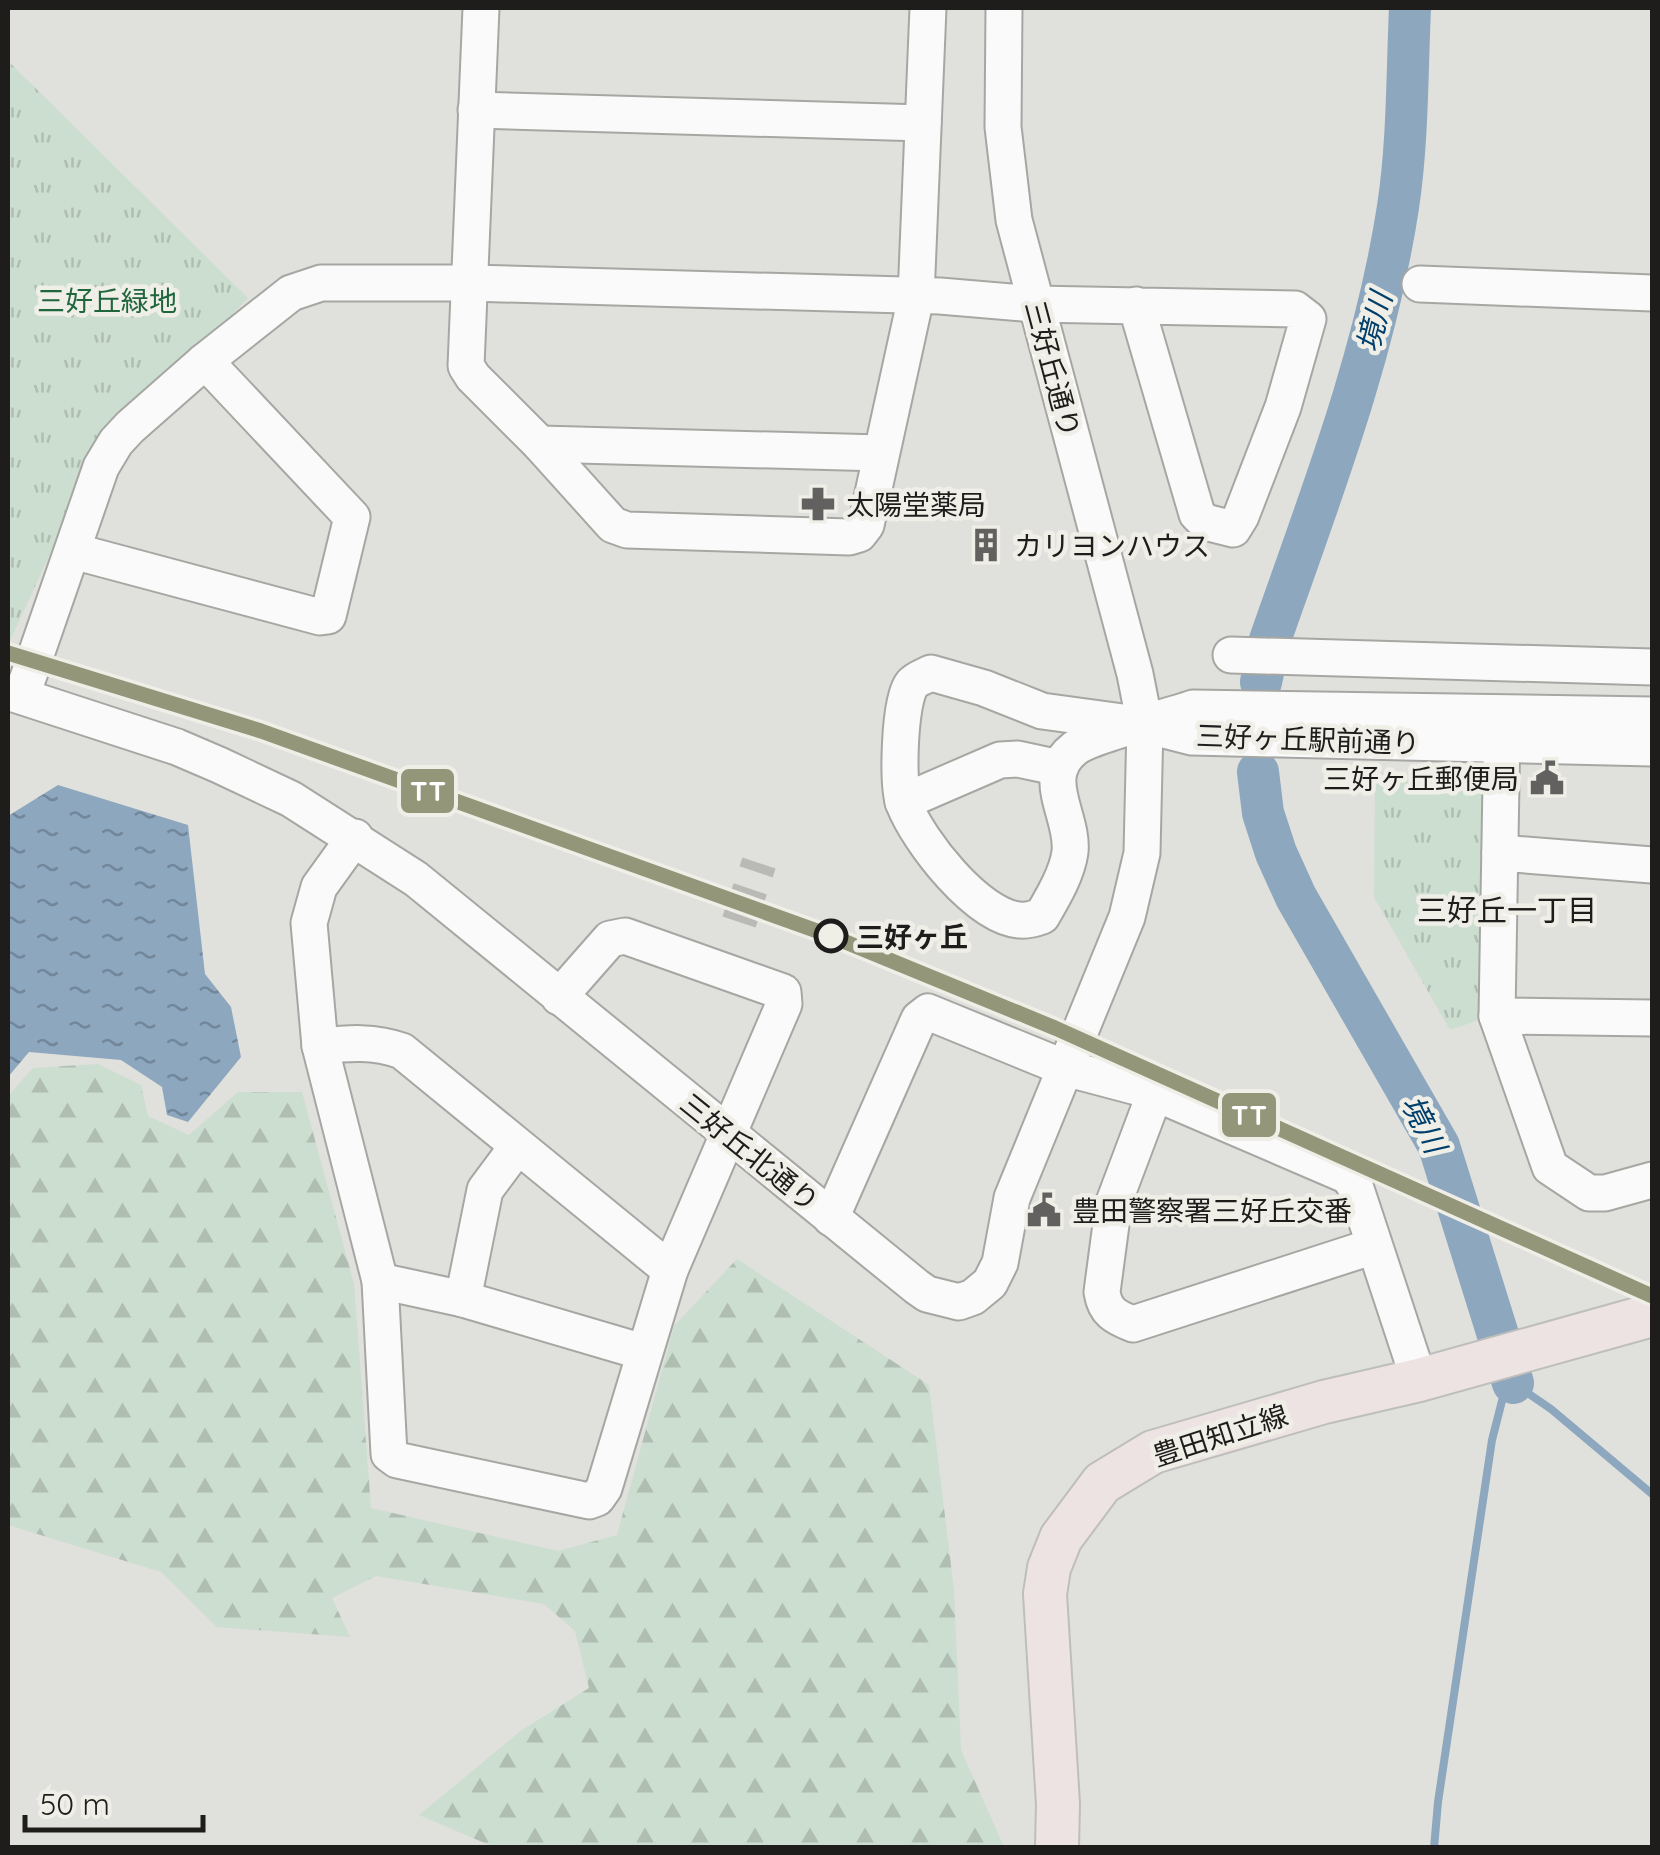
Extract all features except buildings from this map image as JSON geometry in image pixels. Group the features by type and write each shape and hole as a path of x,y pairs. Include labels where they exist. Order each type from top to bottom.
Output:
{"main road":[{"name":"豊田知立線","path":"1057,1848 1058,1804 1045,1594 1049,1568 1061,1538 1102,1483 1154,1452 1324,1402 1652,1316"}],"street":[{"path":"481,8 466,366 613,525 627,530 849,538 866,525 916,297 928,8"},
{"name":"三好丘通り","path":"1004,8 1003,127 1014,220 1117,602 1145,725"},
{"path":"476,110 924,123"},
{"path":"15,693 73,551 102,466 116,442 205,362 291,294 322,283 468,283 1295,310 1308,320 1283,407 1233,529 1205,522 1197,514 1136,305"},
{"path":"1420,284 1652,293"},
{"path":"73,551 328,616 352,516 205,362"},
{"path":"540,444 881,453"},
{"path":"1231,656 1652,667"},
{"path":"1145,725 1042,712 984,688 931,673 913,682 903,700 902,802 938,862 976,898 1009,918 1024,921 1042,916 1066,868 1071,848 1057,788 1060,768 1074,749 1085,742 1145,725 1192,708 1502,729 1652,748"},
{"name":"三好丘北通り","path":"15,693 220,765 291,799 355,837 416,879 927,1294 959,1302 973,1297 990,1283 1000,1263 1012,1198 1127,917 1142,853 1145,725"},
{"path":"1502,729 1652,716"},
{"path":"1502,729 1497,1016 1550,1167 1589,1192 1652,1180"},
{"path":"902,802 1000,760 1018,759 1060,768"},
{"path":"355,837 320,887 309,923 320,1046 380,1281 389,1454 398,1460 589,1500 597,1498 604,1488 670,1270 784,1004 783,992 624,936 610,939 559,996"},
{"path":"1500,853 1652,865"},
{"path":"831,1218 918,1019 928,1012 1065,1068 1155,1093 1348,1176 1355,1186 1374,1246 1436,1374"},
{"path":"1497,1016 1652,1018"},
{"path":"320,1046 372,1043 402,1051 670,1270"},
{"path":"1155,1093 1114,1202 1102,1292 1104,1305 1116,1317 1133,1324 1374,1246"},
{"path":"462,1299 485,1190 517,1147"},
{"path":"380,1281 462,1299 643,1352"}],"green space":[{"name":"三好丘緑地","path":"8,61 248,298 92,462 8,645"},
{"path":"1375,773 1467,774 1490,787 1487,1017 1450,1030 1374,897"},
{"path":"98,1064 141,1085 148,1116 189,1135 238,1092 302,1092 354,1284 371,1508 558,1551 617,1535 674,1326 737,1259 929,1385 954,1590 961,1750 1004,1847 494,1847 419,1815 522,1730 589,1688 575,1631 544,1604 376,1576 332,1598 350,1637 217,1627 161,1572 8,1525 8,1096 33,1068"}],"water":[{"path":"58,785 188,825 205,974 231,1007 241,1057 188,1122 167,1115 162,1087 121,1060 29,1052 8,1077 8,816"}],"waterway":[{"name":"境川","path":"1261,682 1270,640 1361,372 1388,263 1404,157 1410,8"},
{"name":"境川","path":"1258,772 1263,813 1296,897 1439,1146 1513,1383"},
{"path":"1434,1848 1492,1440 1503,1397 1513,1383 1551,1409 1652,1494"}],"tunnel":[{"path":"739,922 759,863"}],"transit line":[{"name":"TT","path":"8,653 261,731 831,936 1055,1028 1652,1296"}],"place":[{"name":"太陽堂薬局","path":"818,504"},
{"name":"カリヨンハウス","path":"986,545"},
{"name":"三好ヶ丘郵便局","path":"1547,778"},
{"name":"三好ヶ丘","path":"831,936"},
{"name":"豊田警察署三好丘交番","path":"1044,1210"}],"district":[{"name":"三好丘一丁目","path":"1507,910"}]}
